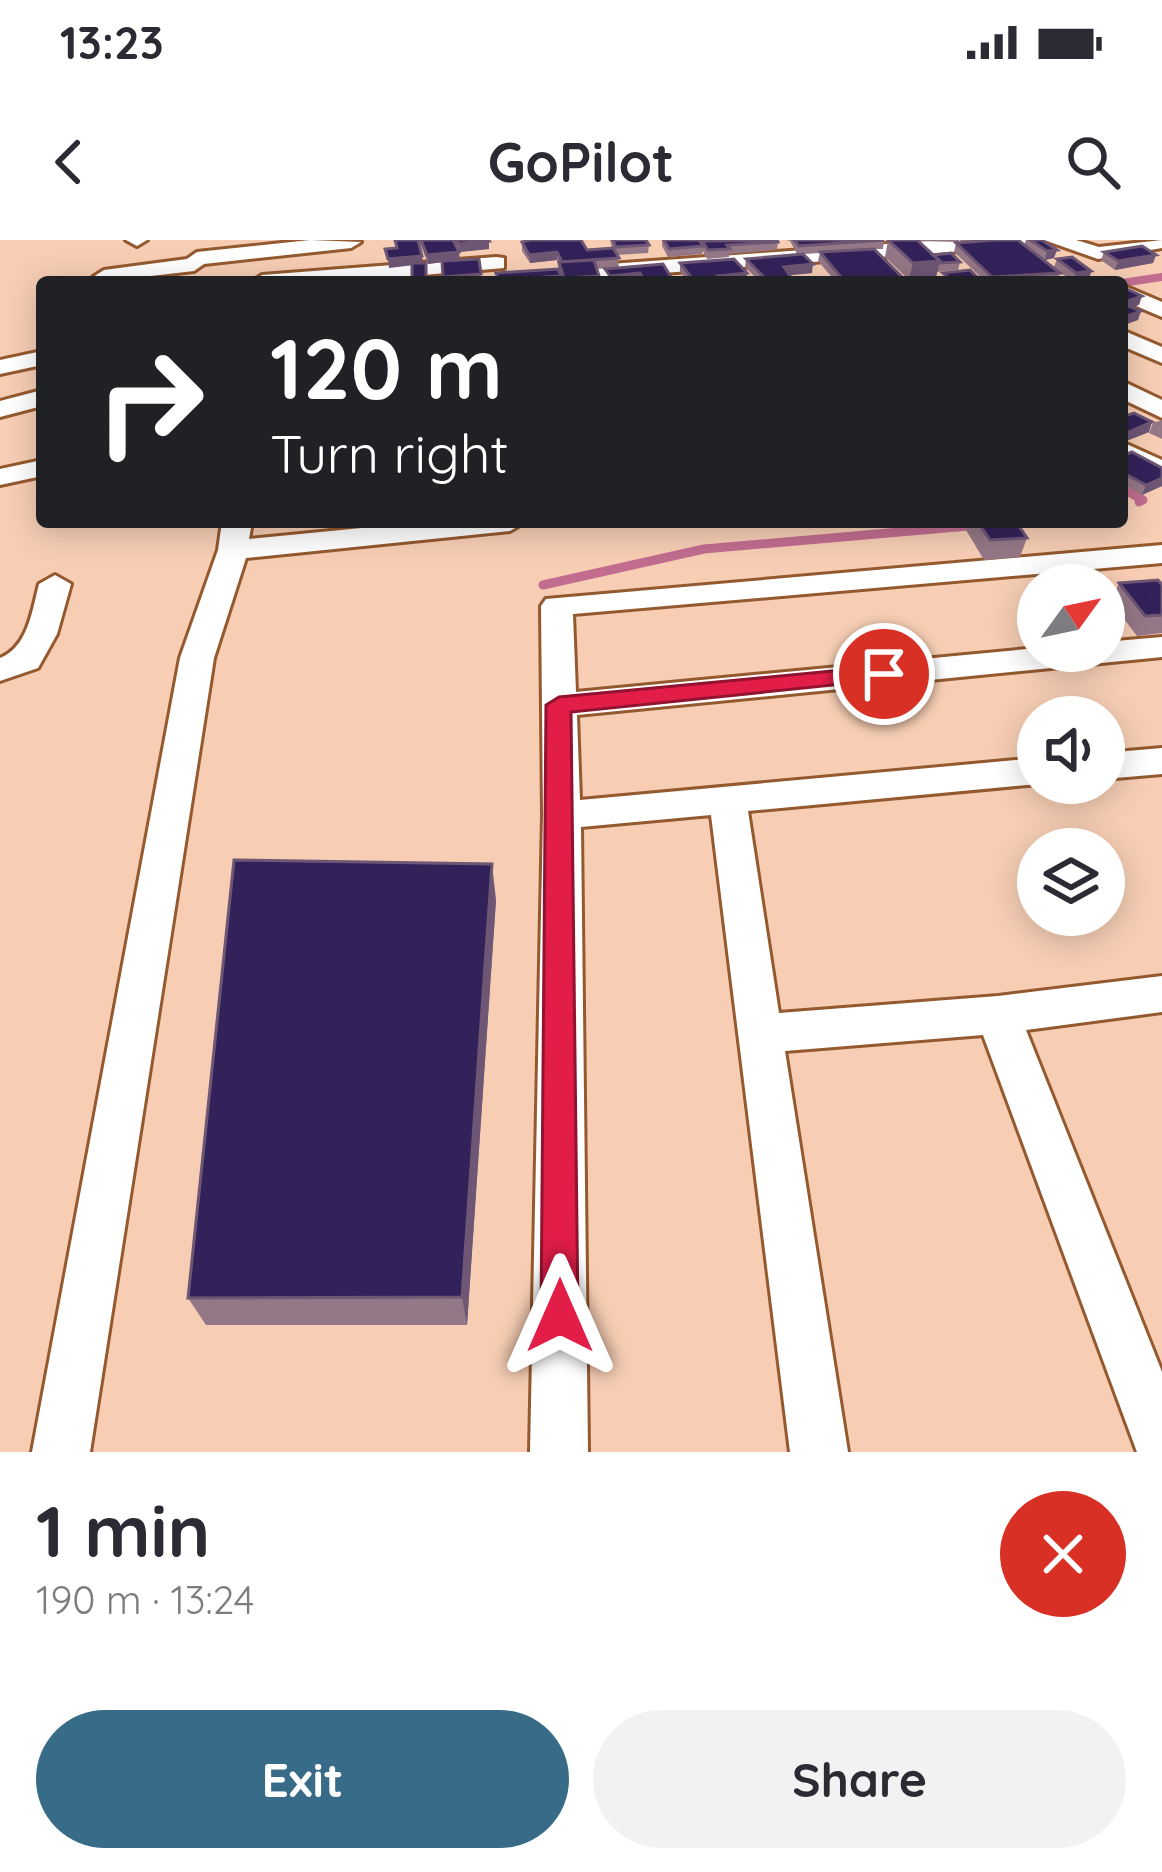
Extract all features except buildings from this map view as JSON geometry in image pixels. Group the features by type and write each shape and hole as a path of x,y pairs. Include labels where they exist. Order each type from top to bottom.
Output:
{"street":[{"path":"650,240 675,274"},
{"path":"599,276 596,271 675,274 792,251 882,259 943,246 1030,240"},
{"path":"1054,240 1098,253 1155,248"},
{"path":"115,276 352,242"},
{"path":"1014,242 1047,268"},
{"path":"943,246 967,270"},
{"path":"792,251 822,276"},
{"path":"370,276 494,262"},
{"path":"733,262 746,276"},
{"path":"1128,295 1162,310"},
{"path":"1128,340 1162,356"},
{"path":"0,367 36,359"},
{"path":"1128,392 1162,410"},
{"path":"0,409 36,400"},
{"path":"1128,453 1162,472"},
{"path":"0,477 36,469"},
{"path":"1128,527 1161,555"},
{"path":"61,1452 197,658 235,536 392,528"},
{"path":"560,1452 562,815 557,606 1161,555"},
{"path":"0,670 26,660 41,634 55,584"},
{"path":"559,705 1162,647"},
{"path":"1125,764 1162,761"},
{"path":"562,815 1017,773"},
{"path":"728,803 819,1452"},
{"path":"760,1030 794,1033 998,1015 1162,994"},
{"path":"998,1015 1162,1444"}],"waterway":[{"path":"1128,282 1162,277"},
{"path":"1128,491 1143,500 1139,502"},
{"path":"543,585 704,549 946,528"}],"route":[{"path":"560,1316 559,705 884,674"}]}
